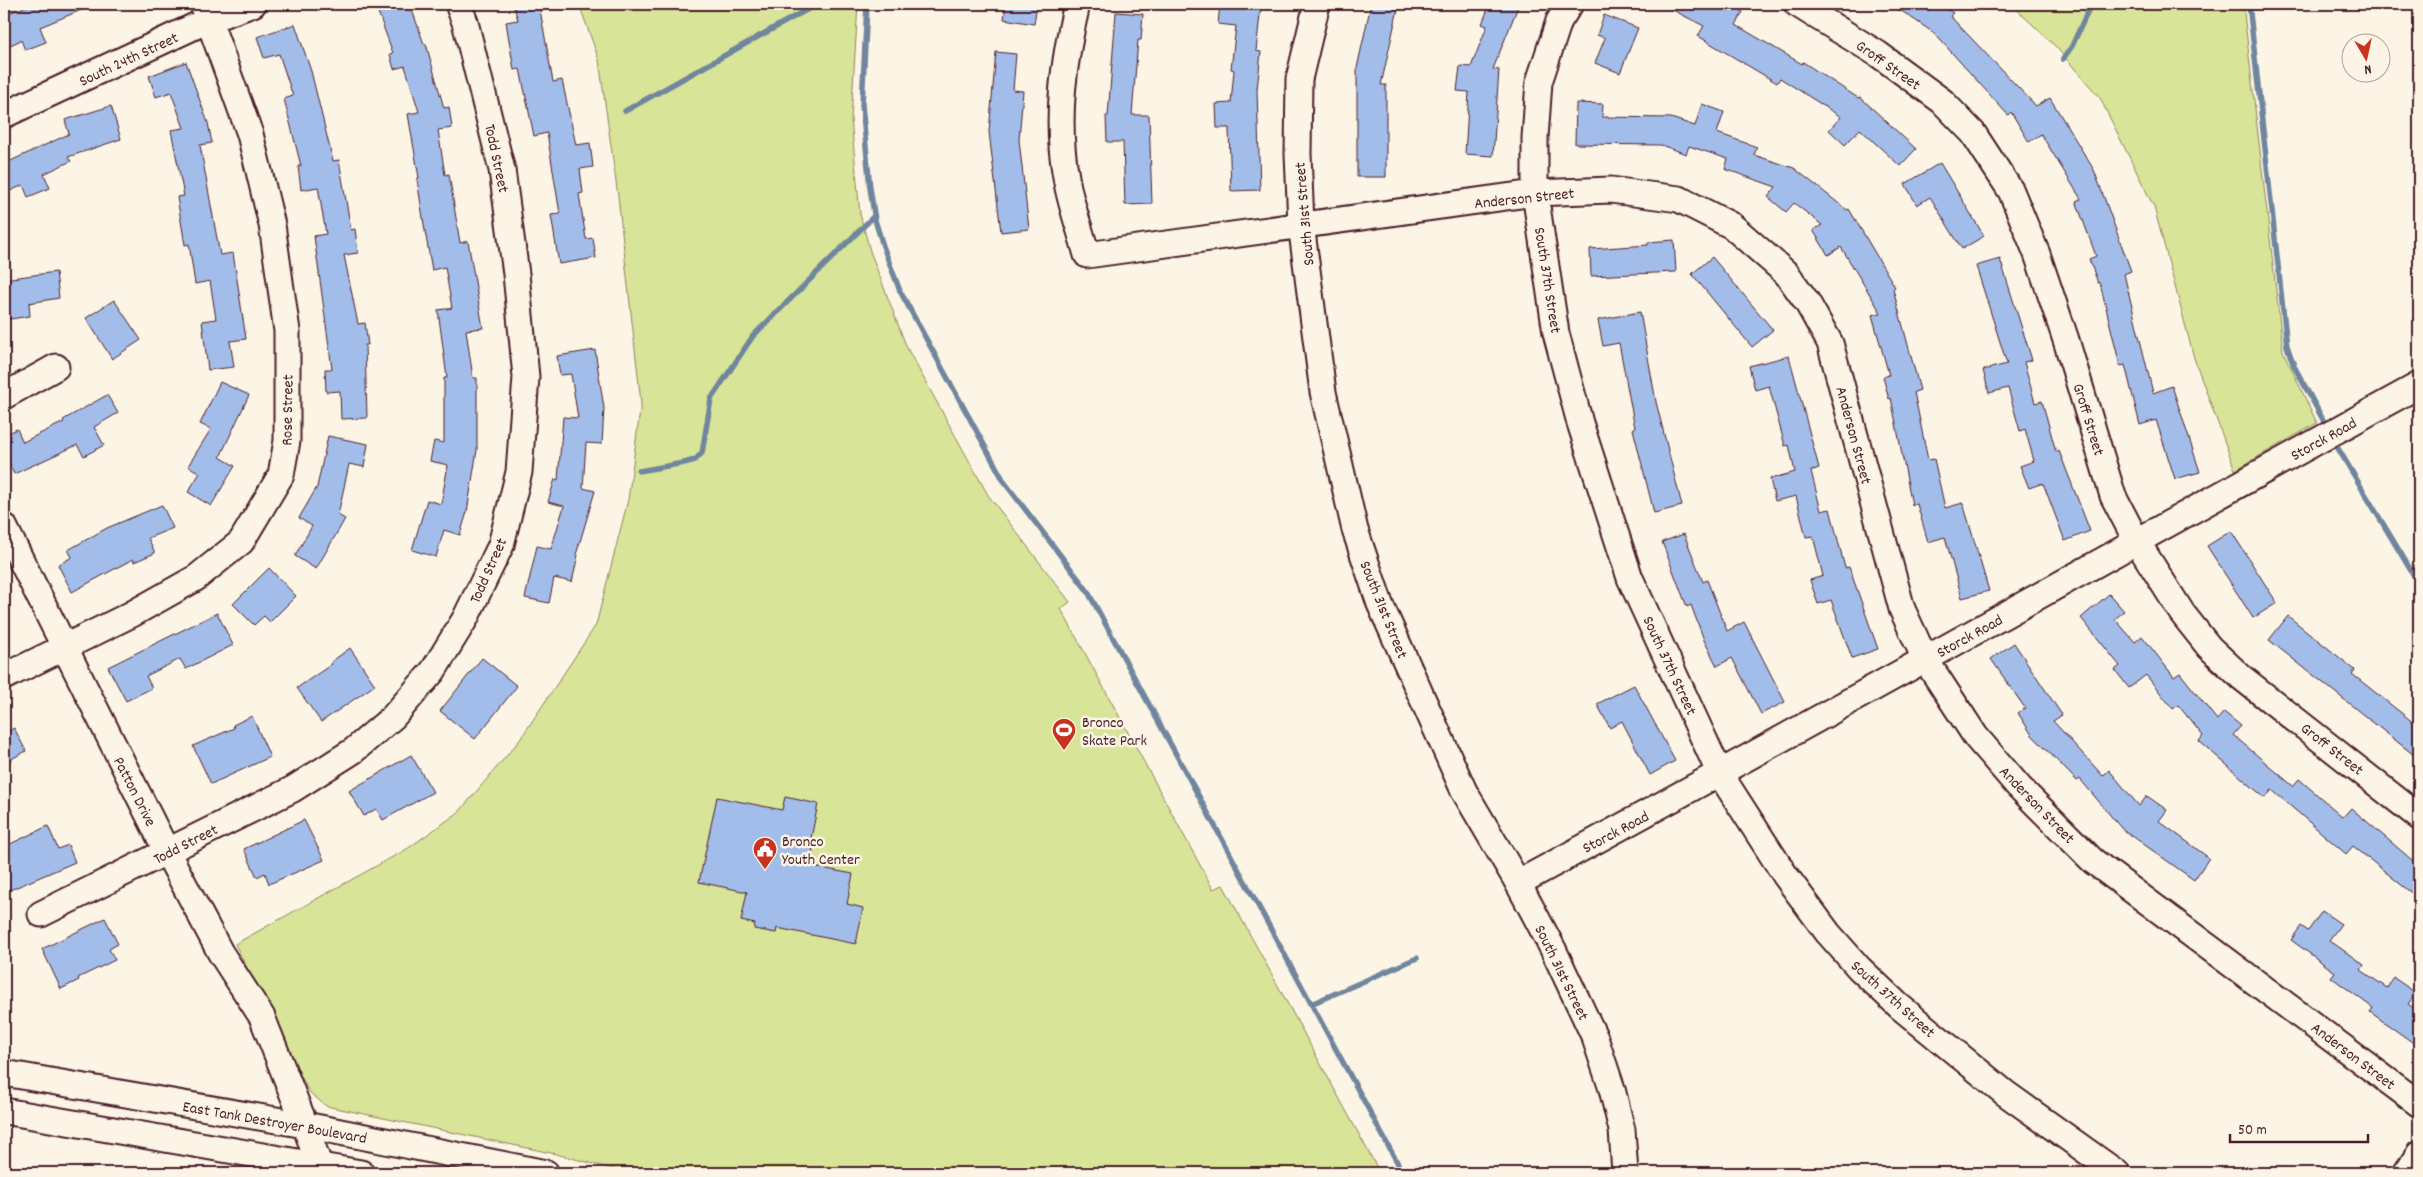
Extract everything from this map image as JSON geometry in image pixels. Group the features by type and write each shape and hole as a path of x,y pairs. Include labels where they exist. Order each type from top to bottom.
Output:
{"street":[{"name":"South 24th Street","path":"4,115 206,12 253,4"},
{"name":"Todd Street","path":"41,914 293,789 353,751 393,717 432,671 465,619 501,545 519,472 526,377 516,274 502,170 465,22 458,4"},
{"name":"Anderson Street","path":"1077,4 1069,39 1060,104 1066,177 1087,255 1535,193 1611,190 1680,199 1732,226 1787,274 1807,302 1830,343 1902,609 1925,660 1976,737 2019,787 2093,861 2419,1104"},
{"name":"South 31st Street","path":"1317,4 1300,79 1298,154 1301,224 1323,392 1355,530 1380,604 1464,791 1518,883 1553,949 1595,1038 1612,1089 1622,1130 1625,1173"},
{"name":"South 37th Street","path":"1570,4 1559,21 1539,82 1534,138 1535,193 1556,334 1583,432 1630,578 1720,774 1785,874 1828,933 1859,968 1899,1006 2005,1093 2117,1173"},
{"name":"Groff Street","path":"1797,4 1878,54 1942,101 1973,133 2011,191 2037,254 2066,340 2113,496 2136,540 2182,613 2209,646 2240,677 2419,817"},
{"name":"Rose Street","path":"4,677 63,646 132,614 196,578 241,542 281,476 287,441 287,331 272,224 250,134 206,12"},
{"path":"4,396 56,367"},
{"name":"Storck Road","path":"1518,883 1720,774 2136,540 2419,384"},
{"name":"Patton Drive","path":"4,526 167,852 220,952 262,1017 305,1125 320,1169"},
{"name":"East Tank Destroyer Boulevard","path":"4,1073 305,1125 546,1173"},
{"path":"4,1111 320,1169 361,1173"},
{"path":"2406,1173 2419,1154"}],"green space":[{"path":"579,4 858,4 851,119 860,214 870,251 907,348 988,495 1070,602 1061,609 1213,889 1223,885 1380,1173 628,1173 556,1154 326,1106 309,1092 235,944 407,849 459,812 519,741 596,625 628,500 641,403 618,196 599,60"},
{"path":"2011,4 2243,4 2283,351 2317,423 2235,470 2194,358 2154,207 2100,98 2055,46"}],"building":[{"path":"32,4 96,4 40,27 46,42 25,50 21,40 4,48 4,15"},
{"path":"375,4 410,4 424,44 426,44 444,108 449,107 452,128 438,130 445,175 449,174 460,243 468,241 483,328 466,330 473,378 477,378 477,450 467,512 460,535 444,530 436,557 412,550 427,500 441,504 448,465 430,461 434,441 444,443 444,378 447,378 438,310 452,308 445,267 432,270 425,231 417,179 419,178 408,114 419,112 405,66 394,69 390,54 393,53"},
{"path":"513,4 539,4 553,82 562,80 576,145 590,143 593,167 580,169 583,193 579,194 586,239 593,238 596,258 559,264 551,215 560,214 547,133 534,136 520,69 514,70 506,22 518,20"},
{"path":"1006,4 1037,4 1034,24 1004,19"},
{"path":"1220,4 1261,6 1256,51 1261,52 1257,90 1260,190 1231,191 1229,128 1217,128 1216,104 1231,103 1234,70 1231,69 1236,26 1218,24"},
{"path":"1371,4 1399,4 1381,85 1386,85 1386,177 1357,177 1357,68"},
{"path":"1490,4 1519,4 1493,69 1499,70 1493,156 1465,154 1469,92 1457,91 1460,66 1471,67 1487,26 1482,24"},
{"path":"1661,4 1730,4 1743,12 1736,25 1802,64 1803,62 1858,98 1860,97 1916,149 1900,166 1860,129 1845,145 1829,130 1841,117 1780,78 1777,83 1698,36 1704,26"},
{"path":"1891,4 1939,4 1953,13 1950,16 2036,106 2050,98 2094,170 2131,271 2124,274 2153,393 2172,386 2200,472 2175,479 2156,420 2140,425 2125,365 2120,366 2100,283 2098,283 2089,259 2096,256 2076,201 2081,199 2041,134 2029,142 2011,112 2008,115 1934,33"},
{"path":"1116,12 1143,14 1141,40 1138,40 1132,115 1149,115 1152,204 1125,205 1123,142 1107,142 1106,116 1108,116"},
{"path":"1604,15 1638,28 1620,73 1595,63 1605,38 1597,35"},
{"path":"295,24 311,71 333,161 339,160 351,230 355,229 358,253 344,255 358,324 365,323 368,345 365,345 367,418 341,419 340,391 326,392 325,369 332,369 314,236 326,234 318,187 301,190 298,166 301,166 284,99 293,96 279,54 264,58 257,37"},
{"path":"996,52 1016,54 1013,90 1023,91 1019,140 1029,229 1001,232 989,132"},
{"path":"186,62 208,123 212,143 200,145 220,255 233,253 246,339 230,341 234,367 208,370 202,321 216,319 210,281 195,284 189,244 185,245 177,197 184,196 171,130 184,128 171,92 156,97 149,76"},
{"path":"1576,103 1603,104 1602,117 1671,118 1695,126 1702,104 1724,112 1717,133 1757,147 1754,155 1794,168 1847,210 1849,209 1895,287 1893,289 1920,390 1914,392 1928,460 1934,459 1945,508 1963,503 1989,591 1962,598 1945,537 1928,542 1917,504 1912,505 1891,398 1889,399 1883,377 1889,375 1872,315 1881,313 1841,247 1828,255 1813,230 1822,225 1794,203 1786,212 1768,197 1776,187 1725,169 1728,159 1689,146 1686,154 1661,145 1575,144"},
{"path":"111,106 121,139 68,157 71,161 44,174 50,188 28,197 23,185 4,194 4,164 69,134 65,120"},
{"path":"1940,163 1984,236 1962,249 1930,197 1917,205 1905,184"},
{"path":"1674,240 1676,272 1591,276 1590,249 1648,245 1648,242"},
{"path":"1712,257 1773,330 1752,347 1692,274"},
{"path":"2000,259 2032,360 2024,362 2035,403 2042,401 2056,452 2059,451 2090,531 2065,541 2043,483 2029,488 2020,466 2034,461 2025,429 2020,431 2008,388 1989,393 1983,370 2007,364 1976,266"},
{"path":"56,272 59,298 29,303 30,316 4,320 4,279"},
{"path":"114,300 141,340 112,359 86,318"},
{"path":"1640,312 1656,402 1682,506 1654,513 1633,429 1635,428 1619,343 1603,346 1598,320"},
{"path":"595,350 604,408 602,444 586,443 583,488 595,491 576,555 578,555 572,582 554,578 549,603 525,598 537,546 551,549 564,506 548,502 555,479 558,480 563,417 578,418 571,374 560,375 557,356"},
{"path":"1789,356 1819,468 1811,471 1821,511 1830,509 1845,568 1849,567 1878,649 1852,658 1831,600 1818,604 1810,580 1823,576 1813,536 1806,537 1796,496 1775,501 1770,479 1795,472 1789,445 1785,446 1769,386 1755,390 1749,366"},
{"path":"220,382 249,395 220,457 235,466 211,506 188,492 200,473 188,466 211,429 200,424"},
{"path":"107,395 118,413 94,427 104,445 84,456 77,445 14,474 4,453 4,435 17,429 23,442 64,422 63,420"},
{"path":"328,436 368,444 364,467 349,464 338,515 345,519 316,569 295,556 312,526 299,518 317,487"},
{"path":"162,505 173,528 148,538 155,553 134,562 133,559 72,592 58,565 72,557 68,550 107,528"},
{"path":"2231,531 2277,603 2253,618 2207,546"},
{"path":"1684,534 1703,582 1707,580 1727,631 1744,622 1785,702 1761,714 1732,658 1717,666 1704,640 1691,605 1687,607 1662,542"},
{"path":"269,568 296,596 270,622 264,616 254,625 233,604"},
{"path":"2109,594 2124,611 2115,619 2135,642 2142,636 2174,677 2180,673 2217,720 2224,712 2241,726 2233,735 2293,786 2299,779 2343,817 2351,808 2419,866 2419,899 2353,846 2346,854 2272,790 2265,798 2199,741 2203,736 2178,705 2173,709 2146,675 2129,688 2115,670 2120,666 2081,618"},
{"path":"217,613 233,645 186,669 180,659 146,676 152,688 126,701 108,667"},
{"path":"2288,616 2355,670 2352,674 2419,727 2419,759 2269,640"},
{"path":"2014,643 2062,715 2053,721 2103,776 2109,770 2139,806 2147,796 2167,810 2159,821 2209,858 2194,880 2121,828 2080,779 2077,781 2032,735 2018,713 2025,708 1991,659"},
{"path":"350,648 375,685 321,722 297,688 332,664 331,662"},
{"path":"482,658 517,686 475,739 440,711"},
{"path":"1634,685 1675,761 1650,775 1622,721 1610,728 1597,704"},
{"path":"252,716 270,757 211,784 193,746 234,728 233,725"},
{"path":"14,728 26,751 4,763 4,734"},
{"path":"411,755 433,792 383,820 376,809 364,816 349,791"},
{"name":"Bronco Youth Center","path":"717,797 782,810 785,797 818,804 809,848 813,849 810,866 853,874 847,904 863,908 856,944 777,928 776,933 754,929 755,924 741,921 747,892 699,882"},
{"path":"304,820 324,860 269,884 265,873 257,877 244,849"},
{"path":"48,826 58,849 68,845 75,862 10,890 4,876 4,847"},
{"path":"2322,911 2341,924 2329,940 2364,965 2361,970 2387,988 2394,978 2416,993 2408,1004 2419,1012 2419,1047 2370,1012 2373,1008 2331,977 2335,972 2291,940 2301,926 2308,931"},
{"path":"105,918 118,944 109,949 115,960 78,978 79,980 61,989 42,949"}],"waterway":[{"path":"625,111 817,4"},
{"path":"867,4 862,105 870,188 875,220 900,291 1005,483 1087,590 1403,1173"},
{"path":"2063,59 2072,46 2091,4"},
{"path":"2249,4 2287,346 2294,366 2328,429"},
{"path":"639,471 695,460 702,453 711,399 753,336 874,216"},
{"path":"2333,440 2419,584"},
{"path":"1311,1004 1417,958"}],"place":[{"name":"Bronco Skate Park","path":"1064,751"},
{"name":"Bronco Youth Center","path":"765,870"}]}
